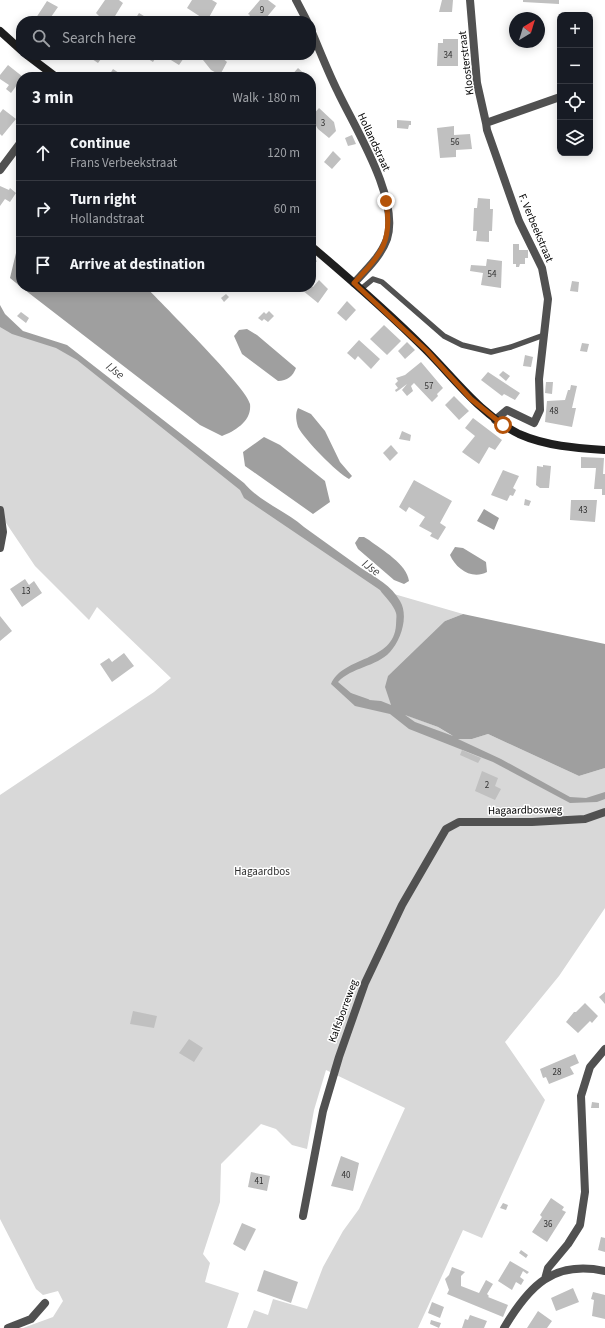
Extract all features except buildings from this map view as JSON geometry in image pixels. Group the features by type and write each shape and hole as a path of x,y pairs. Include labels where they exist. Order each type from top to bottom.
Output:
{"main road":[{"path":"0,31 16,45"},
{"path":"34,60 49,72"},
{"path":"316,250 361,289 427,351 471,399 495,420 521,434 539,441 565,447 605,450"}],"street":[{"path":"296,0 304,16"},
{"name":"Kloosterstraat","path":"470,0 477,83 486,123"},
{"name":"Hollandstraat","path":"316,42 337,90 378,171 389,221 387,239 381,251 354,283"},
{"path":"486,123 557,98"},
{"name":"F. Verbeekstraat","path":"486,123 487,130 519,222 542,268 548,299 539,379 540,410 534,423 507,410 495,420"},
{"path":"0,170 16,149"},
{"path":"0,510 3,532 0,548"},
{"name":"Hagaardbosweg","path":"446,829 459,822 532,822 585,819 605,812"},
{"name":"Kalfsborreweg","path":"303,1216 323,1111 339,1057 365,983 402,905 446,829"},
{"path":"545,1279 548,1268 568,1244 580,1225 585,1192 582,1096 590,1067 605,1049"},
{"path":"504,1328 526,1294 545,1279 560,1272 572,1269 588,1268 605,1271"},
{"path":"8,1328 31,1319 45,1302"}],"lane":[{"path":"361,289 373,279 382,282 444,336 462,345 491,352 511,347 544,335"}],"green space":[{"name":"Hagaardbos","path":"0,316 25,334 70,351 282,516 387,592 463,614 445,621 398,712 438,727 457,739 472,739 488,734 579,776 605,768 605,908 559,976 505,1042 545,1100 482,1238 463,1230 418,1328 247,1328 254,1310 268,1315 273,1299 307,1309 323,1267 343,1231 359,1209 405,1108 326,1070 314,1110 307,1149 292,1145 276,1129 261,1124 221,1164 220,1202 203,1254 210,1263 205,1282 239,1293 227,1328 23,1328 53,1317 63,1301 58,1291 43,1295 36,1289 0,1219 0,795 154,692 171,678 97,607 89,620 35,566 0,514"}],"shaded area":[{"path":"16,253 16,283 10,278"},
{"path":"27,292 151,292 220,365 246,395 250,404 248,415 242,424 222,436 200,425"},
{"path":"0,305 5,314 23,331 67,345 244,483 250,490 297,521 361,568 383,582 397,596 403,607 404,621 400,635 394,647 378,661 350,673 338,682 358,699 381,701 391,705 385,687 388,676 445,621 463,614 605,644 605,768 579,776 488,734 472,739 458,739 501,759 570,797 586,798 605,792 605,799 597,802 570,803 493,762 409,729 390,714 355,706 331,684 337,675 346,668 378,653 387,646 393,637 396,625 396,613 380,590 244,498 240,490 77,360 56,348 12,334 0,327","holes":["405,715 438,727 453,736 415,722"]},
{"path":"247,329 257,335 296,368 291,376 287,379 278,381 242,354 234,336 239,330"},
{"path":"298,408 311,414 325,431 340,462 352,476 349,479 329,463 301,432 296,419"},
{"path":"264,437 280,445 325,481 330,502 313,514 245,466 243,452"},
{"path":"484,509 499,518 494,530 477,521"},
{"path":"359,537 364,537 369,540 399,563 404,569 409,581 404,584 394,580 358,549 355,543"},
{"path":"455,547 463,548 486,562 487,572 476,575 460,569 450,555"}],"waterway":[{"name":"IJse","path":"351,695 368,701"}],"route":[{"path":"386,201 389,221 387,239 381,251 372,263 354,283 400,324 471,399 503,425"}]}
